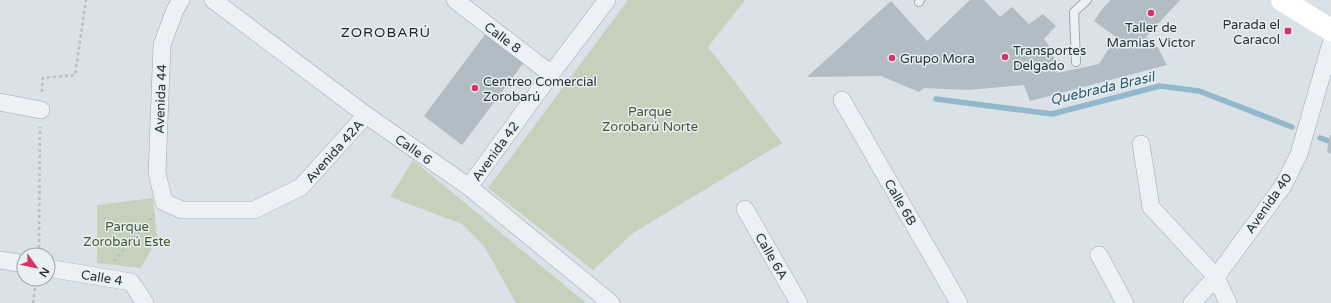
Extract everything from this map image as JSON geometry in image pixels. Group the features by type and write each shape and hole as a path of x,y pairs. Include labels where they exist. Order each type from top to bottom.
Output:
{"main road":[{"path":"1282,0 1301,6 1331,30"}],"street":[{"name":"Avenida 44","path":"164,202 157,173 162,45 175,10 181,0"},
{"name":"Calle 6","path":"213,0 366,115 469,188 611,303"},
{"name":"Calle 8","path":"455,0 551,74"},
{"name":"Avenida 42","path":"469,188 551,74 607,0"},
{"name":"Avenida 40","path":"1192,303 1216,277 1283,186 1300,154 1331,43"},
{"name":"Calle 6B","path":"842,100 960,303"},
{"path":"0,102 41,110"},
{"name":"Avenida 42A","path":"164,202 182,210 254,210 301,187 366,115"},
{"path":"1140,144 1152,207 1216,277 1228,303"},
{"name":"Calle 6A","path":"745,209 798,303"},
{"path":"1099,255 1125,303"},
{"path":"0,260 16,263"},
{"name":"Calle 4","path":"56,269 131,282 145,303"}],"lane":[{"path":"1076,62 1074,12 1087,0"}],"path":[{"path":"100,277 164,202"},
{"path":"33,303 35,287"}],"green space":[{"name":"Parque Zorobarú Norte","path":"628,0 745,0 708,47 782,143 633,233 593,270 488,188"},
{"path":"413,160 586,303 516,303 484,246 462,224 390,197"},
{"name":"Parque Zorobarú Este","path":"153,198 157,239 141,268 97,263 97,205"}],"building":[{"path":"970,0 984,0 1000,17 1012,7 1029,24 1043,14 1056,26 1044,39 1052,50 1057,73 1099,64 1116,37 1094,21 1111,0 1180,0 1146,37 1158,48 1167,65 1030,101 1024,85 969,90 924,88 919,92 881,76 807,77 891,1 927,41"},
{"name":"Centreo Comercial Zorobarú","path":"487,32 525,61 462,145 424,116"},
{"path":"1331,135 1331,154 1327,152"}],"waterway":[{"name":"Quebrada Brasil","path":"936,99 1052,114 1160,86 1199,91 1292,127"},
{"name":"Quebrada Brasil","path":"1320,138 1331,142"}],"place":[{"name":"Taller de Mamias Victor","path":"1151,13"},
{"name":"Parada el Caracol","path":"1288,31"},
{"name":"Transportes Delgado","path":"1005,57"},
{"name":"Grupo Mora","path":"892,58"},
{"name":"Centreo Comercial Zorobarú","path":"475,88"}],"district":[{"name":"ZOROBARÚ","path":"386,32"}]}
